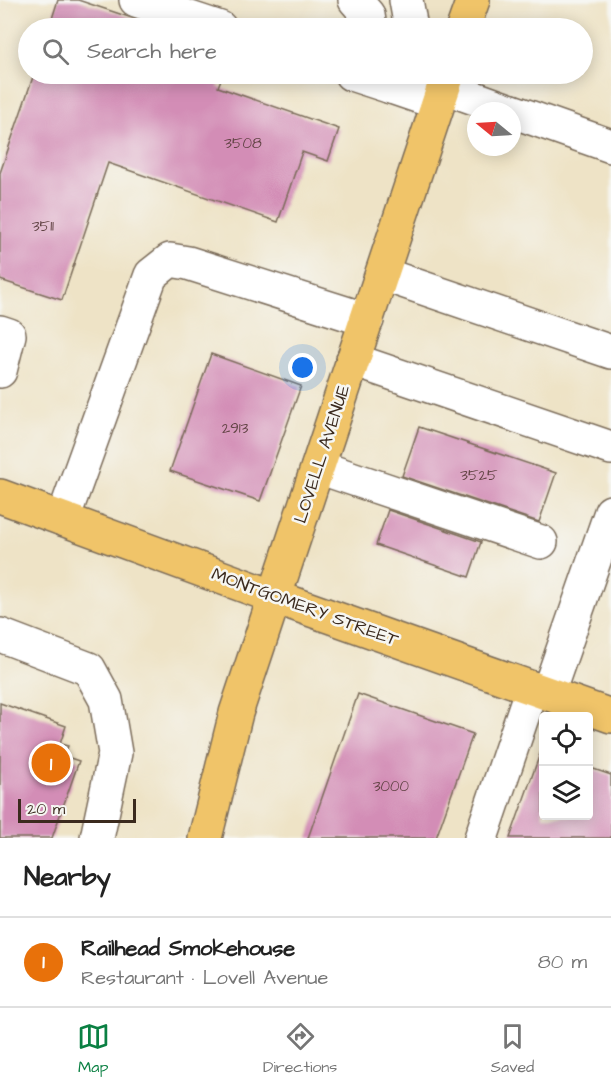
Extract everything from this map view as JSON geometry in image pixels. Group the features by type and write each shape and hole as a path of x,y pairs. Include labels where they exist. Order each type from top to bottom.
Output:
{"main road":[{"path":"467,18 473,0"},
{"name":"LOVELL AVENUE","path":"205,838 236,713 444,88"},
{"name":"MONTGOMERY STREET","path":"0,496 275,597 611,716"}],"lane":[{"path":"136,0 190,18"},
{"path":"355,0 368,18"},
{"path":"406,0 409,18"},
{"path":"418,84 444,88 485,102"},
{"path":"521,114 611,146"},
{"path":"63,519 151,276 170,260 188,263 367,320"},
{"path":"382,274 611,352"},
{"path":"0,332 9,335 0,371"},
{"path":"353,360 611,448"},
{"path":"318,466 541,542"},
{"path":"481,838 611,512"},
{"path":"0,634 89,669 106,700 115,753 97,838"}],"building":[{"path":"58,0 78,0 132,18 52,18"},
{"path":"31,84 219,84 218,87 339,129 328,161 302,152 278,222 108,163 62,300 0,280 0,173"},
{"path":"211,354 301,386 260,501 170,471"},
{"path":"419,427 556,473 539,522 402,476"},
{"path":"388,510 481,542 469,577 376,545"},
{"path":"358,694 473,734 436,838 308,838"},
{"path":"0,703 66,726 60,744 68,746 64,756 79,761 52,838 0,838"},
{"path":"539,757 539,820 593,820 593,769 611,775 611,838 510,838"}],"place":[{"name":"Railhead Smokehouse","path":"51,763"}]}
